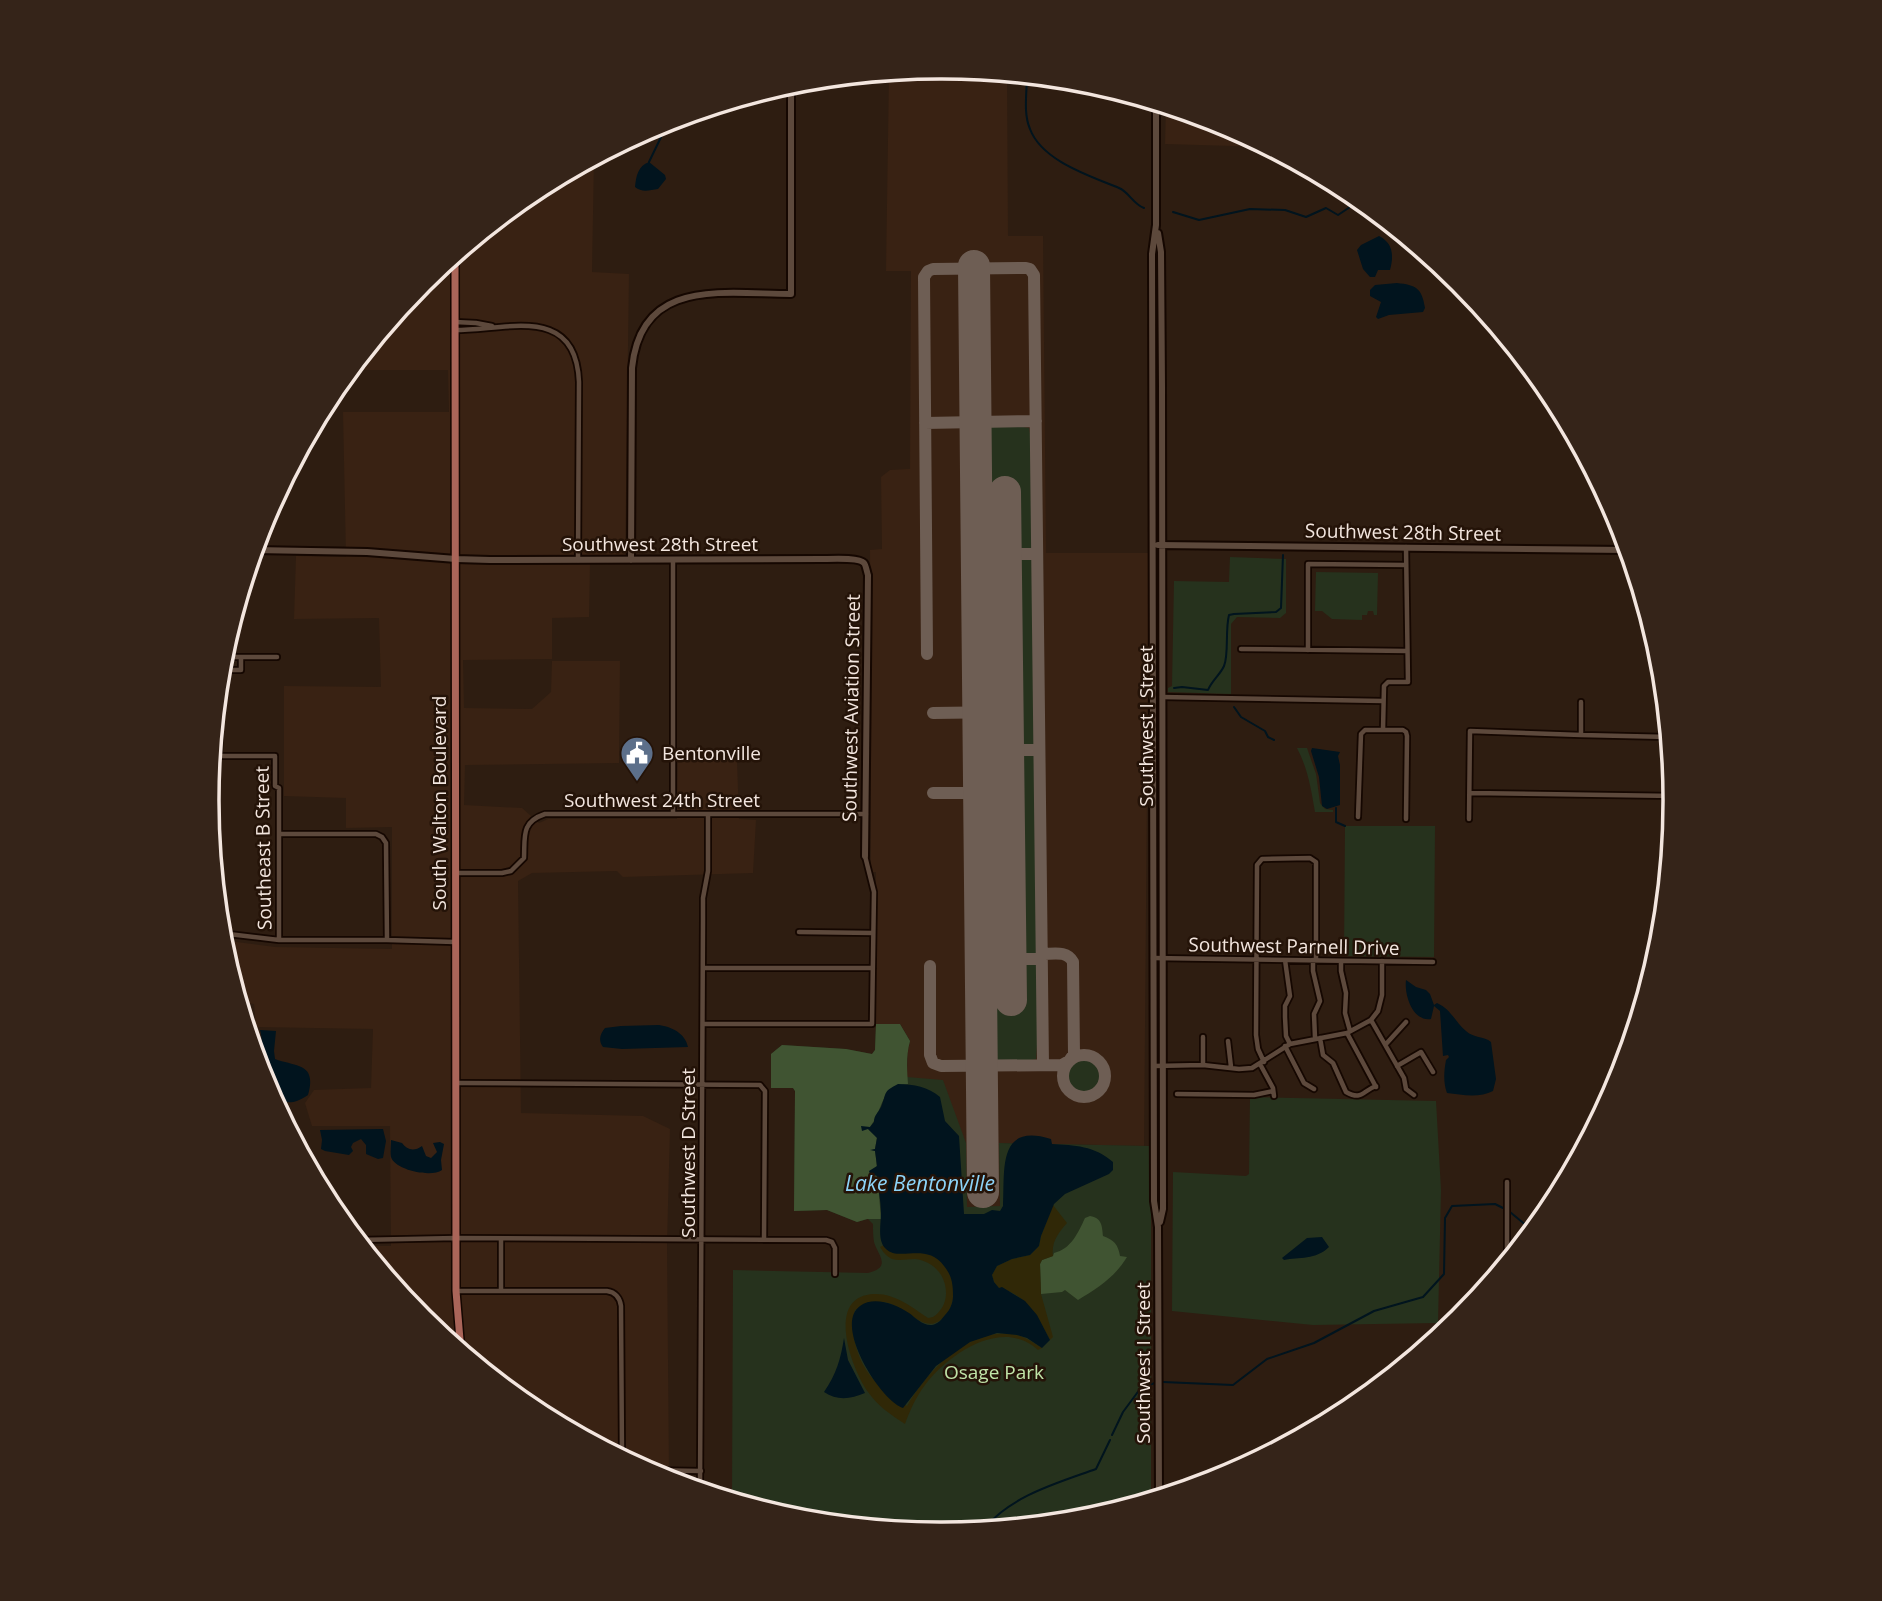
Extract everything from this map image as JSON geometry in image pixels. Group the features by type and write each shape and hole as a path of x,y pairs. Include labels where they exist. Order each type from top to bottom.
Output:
{"main road":[{"path":"631,560 632,368 636,343 649,320 666,305 693,295 791,294 791,95"},
{"name":"Southwest I Street","path":"1156,112 1156,225 1152,254 1161,697 1162,958 1158,1066"},
{"name":"South Walton Boulevard","path":"455,267 455,1083 456,1292 460,1338"},
{"name":"Southwest 28th Street","path":"1157,545 1617,550"},
{"name":"Southwest I Street","path":"1157,545 1153,958 1163,1209 1158,1227 1159,1488"},
{"name":"Southwest 28th Street","path":"265,550 367,552 456,559 863,561"},
{"name":"Southwest Aviation Street","path":"863,561 868,575 865,856"}],"street":[{"path":"455,326 479,329 531,327 550,330 567,340 575,355 579,389 578,560"},
{"path":"1383,730 1384,687 1388,682 1408,682 1406,548"},
{"path":"673,560 673,814"},
{"path":"1308,650 1308,564 1406,565"},
{"path":"1241,649 1407,651"},
{"path":"234,657 276,657"},
{"path":"231,670 241,670 241,657"},
{"path":"1161,697 1383,701"},
{"path":"1581,702 1581,735"},
{"path":"1359,817 1360,737 1363,731 1403,730 1407,736 1406,818"},
{"path":"1469,819 1470,731 1660,737"},
{"name":"Southeast B Street","path":"221,756 275,756 275,786 279,788 279,940"},
{"path":"1470,793 1663,796"},
{"name":"Southwest 24th Street","path":"455,873 511,871 524,858 525,834 529,823 545,814 866,814"},
{"name":"Southwest D Street","path":"701,1481 703,898 708,871 708,815"},
{"path":"279,834 376,834 382,837 386,843 387,940"},
{"path":"703,1024 872,1024 874,892 865,856"},
{"path":"1177,1094 1273,1094 1256,1042 1257,865 1262,859 1310,858 1316,862 1313,971 1320,1001 1314,1014 1318,1038 1324,1055 1333,1063 1346,1092 1361,1096 1376,1087 1349,1032 1341,961"},
{"path":"799,932 873,933"},
{"path":"232,934 279,940 455,942"},
{"name":"Southwest Parnell Drive","path":"1153,958 1433,962"},
{"path":"1285,960 1290,995 1284,1006 1287,1045 1304,1083 1314,1088"},
{"path":"1158,1066 1252,1068 1287,1045 1349,1032 1371,1020 1378,1011 1382,995 1382,961"},
{"path":"703,968 873,968"},
{"path":"1371,1020 1406,1083 1406,1089 1414,1095"},
{"path":"1386,1044 1406,1022"},
{"path":"1203,1037 1203,1065"},
{"path":"1228,1041 1231,1068"},
{"path":"1397,1066 1422,1052 1433,1072"},
{"path":"455,1083 760,1085 765,1091 764,1240"},
{"path":"1507,1182 1507,1248"},
{"path":"501,1290 502,1239"},
{"path":"368,1240 826,1240 832,1242 835,1248 835,1274"},
{"path":"456,1292 607,1291 619,1298 622,1448"},
{"path":"674,1471 701,1471"}],"shaded area":[{"path":"941,79 1007,82 1008,236 1043,236 1046,553 1149,553 1144,1146 1000,1143 1000,1207 967,1207 966,1143 907,1077 910,1041 900,1024 876,1024 876,872 871,872 870,550 882,549 881,477 890,470 910,469 911,271 886,271 889,81"},
{"path":"1166,115 1245,146 1165,144"},
{"path":"594,168 592,272 629,274 625,564 590,564 589,617 552,618 552,659 463,660 464,708 532,709 551,692 552,661 620,661 619,763 465,765 464,805 522,808 539,823 548,819 677,819 678,758 737,760 739,819 756,820 753,873 623,877 617,871 532,873 518,881 521,1113 643,1116 670,1129 667,1244 669,1469 580,1426 502,1373 431,1311 373,1246 391,1246 390,1126 312,1126 305,1103 314,1090 371,1088 373,1029 256,1027 254,1004 249,1003 233,942 275,947 392,949 392,827 346,828 346,798 284,796 284,686 381,687 379,618 294,619 296,556 346,557 343,412 449,412 448,370 362,370 398,325 465,258 540,200"}],"green space":[{"path":"994,426 1029,428 1033,450 1038,1031 1036,1059 1013,1064 996,1060 988,1039 982,437 985,430"},
{"path":"1230,557 1286,559 1286,613 1280,618 1237,617 1231,624 1231,694 1168,692 1168,688 1172,686 1174,581 1229,582"},
{"path":"1316,572 1378,573 1377,615 1368,611 1367,615 1362,615 1362,620 1332,619 1322,611 1315,611"},
{"path":"1297,748 1307,748 1316,774 1320,803 1333,812 1315,812 1306,771"},
{"path":"1345,826 1435,826 1434,957 1344,956"},
{"name":"Osage Park","path":"876,1024 900,1024 910,1041 907,1051 907,1077 943,1080 966,1143 967,1207 1000,1206 999,1143 1151,1146 1151,1491 1082,1508 1035,1516 941,1522 847,1516 800,1508 732,1491 733,1270 868,1273 882,1264 874,1242 873,1224 868,1219 857,1222 827,1210 794,1211 795,1091 793,1088 771,1088 771,1054 782,1045 846,1049 872,1054 875,1050"},
{"path":"876,1024 900,1024 910,1041 907,1057 908,1084 899,1085 887,1093 875,1120 870,1127 864,1127 877,1137 875,1149 872,1150 875,1151 876,1158 881,1219 857,1222 827,1210 794,1211 795,1091 793,1088 771,1088 771,1054 782,1045 846,1049 872,1054 875,1050"},
{"path":"1084,1059 1096,1064 1101,1076 1096,1088 1084,1093 1072,1088 1067,1076 1072,1064"},
{"path":"1250,1097 1436,1101 1441,1190 1438,1323 1313,1325 1172,1311 1173,1172 1249,1174"},
{"path":"1090,1216 1099,1221 1103,1236 1115,1243 1120,1256 1127,1257 1106,1282 1078,1300 1065,1290 1041,1294 1042,1260 1065,1248 1077,1235 1085,1218"}],"sand":[{"path":"1053,1205 1067,1223 1054,1242 1053,1256 1042,1260 1040,1264 1041,1294 1053,1337 1050,1340 1024,1301 999,1288 992,1275 997,1266 1030,1255 1039,1246"},
{"path":"884,1245 886,1249 920,1252 939,1259 945,1265 953,1283 954,1293 949,1311 935,1323 923,1322 888,1303 881,1302 855,1310 854,1339 864,1367 880,1385 907,1406 926,1378 952,1353 983,1337 1017,1335 1042,1348 1038,1350 1024,1341 1009,1337 993,1338 977,1344 947,1362 935,1373 919,1394 905,1424 900,1421 872,1397 855,1368 846,1336 846,1320 850,1307 859,1298 881,1294 903,1302 928,1318 941,1310 946,1293 944,1280 933,1266 922,1260 892,1259 880,1247"}],"water":[{"path":"649,162 665,175 666,179 658,189 640,190 635,187 637,175 642,166"},
{"path":"1379,236 1390,246 1390,270 1378,270 1375,277 1370,277 1363,269 1357,250"},
{"path":"1375,285 1409,285 1420,292 1425,308 1423,312 1389,315 1378,319 1376,317 1381,302 1370,296 1370,290"},
{"path":"1312,748 1340,752 1340,805 1327,809 1322,806"},
{"path":"1406,980 1426,990 1434,1005 1437,1003 1446,1009 1469,1033 1491,1042 1496,1079 1493,1091 1477,1095 1447,1093 1444,1072 1449,1057 1443,1056 1440,1011 1434,1006 1431,1019 1419,1016 1408,1000"},
{"path":"659,1025 677,1032 688,1047 622,1049 603,1047 600,1042 605,1028"},
{"path":"260,1030 276,1031 275,1059 297,1065 307,1072 310,1077 308,1095 295,1102 286,1102"},
{"name":"Lake Bentonville","path":"898,1084 920,1087 940,1097 945,1121 959,1136 964,1214 1000,1211 1003,1206 1007,1153 1021,1137 1034,1136 1051,1139 1052,1144 1084,1147 1113,1162 1113,1170 1109,1174 1065,1194 1054,1204 1039,1246 1030,1255 997,1266 992,1275 999,1288 1002,1287 1025,1301 1037,1315 1050,1340 1042,1348 1027,1338 997,1333 970,1342 936,1366 903,1408 883,1391 863,1361 852,1329 853,1316 860,1306 878,1301 897,1307 923,1323 932,1325 940,1321 948,1311 953,1292 949,1273 937,1259 930,1255 898,1254 886,1249 881,1242 877,1176 869,1171 877,1166 875,1151 870,1150 875,1149 877,1138 868,1129 862,1131 861,1126 870,1127 886,1093"},
{"path":"383,1129 386,1141 383,1158 378,1159 366,1154 366,1145 361,1139 353,1143 353,1151 349,1155 321,1149 320,1130"},
{"path":"391,1140 411,1149 422,1146 426,1156 431,1158 437,1152 433,1143 444,1144 442,1170 422,1173 399,1166 391,1157"},
{"path":"1322,1237 1329,1247 1319,1254 1284,1260 1282,1258 1307,1238"},
{"path":"844,1338 848,1360 865,1393 855,1397 834,1397 824,1392 837,1366"}],"waterway":[{"path":"1027,84 1030,129 1045,150 1068,166 1122,190 1144,208"},
{"path":"649,162 662,135"},
{"path":"1173,212 1199,220 1250,209 1285,210 1306,217 1326,208 1338,215 1351,206"},
{"path":"1174,688 1208,690 1225,661 1229,615 1276,612 1281,608 1283,555"},
{"path":"1234,707 1241,717 1265,731 1268,737 1274,740"},
{"path":"1336,808 1336,822 1345,826"},
{"path":"1163,1382 1233,1385 1267,1359 1314,1343 1374,1311 1423,1297 1444,1274 1445,1218 1452,1206 1495,1204 1503,1208"},
{"path":"1510,1212 1525,1224"},
{"path":"1112,1435 1123,1412 1140,1389 1157,1382"},
{"path":"992,1521 1020,1499 1096,1469 1110,1440"}],"taxiway":[{"path":"927,654 924,277 933,269 1030,269 1034,275 1043,1065"},
{"path":"925,423 1036,421"},
{"path":"1006,554 1037,554"},
{"path":"933,713 1008,712"},
{"path":"1008,750 1039,750"},
{"path":"933,793 979,793"},
{"path":"930,966 930,1055 933,1063 941,1066 1062,1065 1074,1054 1073,962 1063,954 1042,954"},
{"path":"1010,959 1042,959"},
{"path":"1084,1055 1099,1061 1105,1076 1099,1091 1084,1097 1069,1091 1063,1076 1069,1061 1084,1055"}],"runway":[{"path":"974,266 983,1192"},
{"path":"1005,492 1011,1000"}],"place":[{"name":"Bentonville","path":"637,783"}]}
